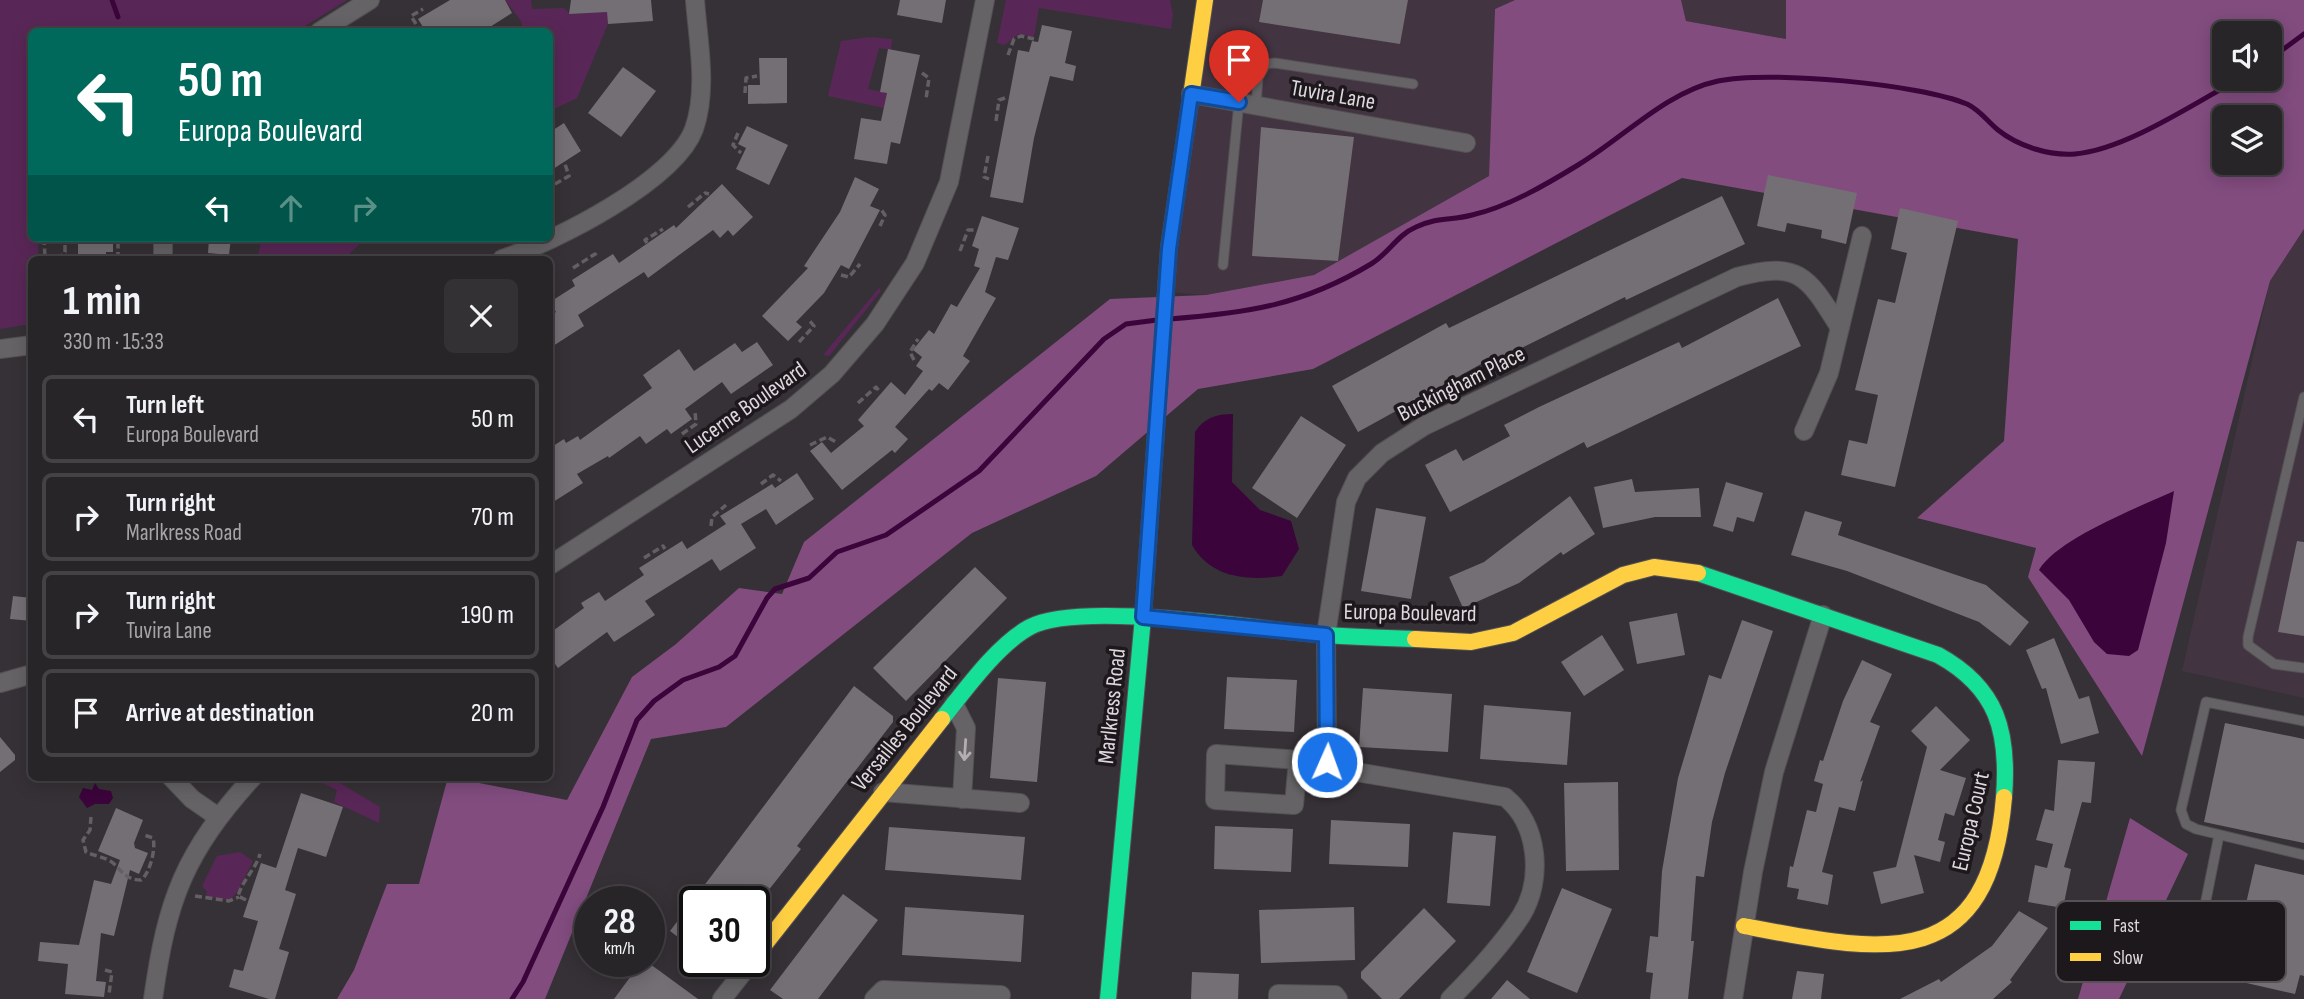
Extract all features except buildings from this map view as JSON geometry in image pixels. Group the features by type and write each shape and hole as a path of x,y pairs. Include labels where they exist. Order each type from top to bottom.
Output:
{"street":[{"path":"326,28 370,0"},
{"path":"553,237 660,173 682,152 694,127 699,105 700,75 695,0"},
{"name":"Lucerne Boulevard","path":"553,563 791,409 832,374 875,324 915,264 949,182 985,0"},
{"name":"Marlkress Road","path":"1108,999 1143,617 1167,281 1178,173 1205,0"},
{"name":"Tuvira Lane","path":"1191,94 1466,143"},
{"path":"1804,431 1829,373 1862,236"},
{"path":"511,256 544,242"},
{"name":"Buckingham Place","path":"1327,762 1326,635 1340,524 1357,478 1382,453 1424,426 1737,277 1769,269 1792,271 1815,288 1840,328"},
{"path":"0,349 28,346"},
{"name":"Europa Boulevard","path":"1143,617 1326,635 1471,642 1513,633 1623,575 1654,567 1685,569 1744,586"},
{"name":"Europa Court","path":"1744,586 1938,655 1966,670 1995,710 2008,763 1991,859 1974,903 1956,922 1925,939 1898,945 1858,945 1744,926"},
{"path":"1733,999 1744,926 1774,772 1823,615"},
{"name":"Versailles Boulevard","path":"770,937 954,704 1013,637 1033,625 1072,618 1143,617"},
{"path":"0,682 28,675"},
{"path":"954,704 966,728 962,799"},
{"path":"1298,760 1294,806 1215,800 1216,754 1327,762 1350,771 1505,797 1519,808 1529,823 1534,846 1531,884 1522,914 1475,974 1450,999"},
{"path":"175,781 192,799 218,817"},
{"path":"153,999 163,939 177,890 193,854 218,817 250,781"},
{"path":"883,792 1020,803"},
{"name":"Versailles Boulevard","path":"724,998 740,977"},
{"path":"874,999 883,990 943,996 1001,995"},
{"path":"1278,999 1278,994 1335,995 1338,999"}],"lane":[{"path":"1223,265 1248,104 1266,64 1275,63 1413,84"},
{"path":"2304,397 2248,637 2248,645 2274,664 2304,667"},
{"path":"2304,721 2206,702 2181,810 2186,824 2219,835 2304,855"},
{"path":"2206,901 2219,835"}],"path":[{"path":"416,24 411,16 423,9"},
{"path":"1008,55 1014,39 1021,36 1034,39"},
{"path":"922,73 929,78 926,99"},
{"path":"745,93 746,78 757,76"},
{"path":"996,121 999,100 1005,98"},
{"path":"738,133 733,145 741,153"},
{"path":"988,156 984,177 989,179"},
{"path":"555,184 569,176 565,164"},
{"path":"688,207 705,193 709,194"},
{"path":"880,208 885,215 880,226"},
{"path":"647,243 645,240 663,229"},
{"path":"960,251 968,230 974,230"},
{"path":"573,268 595,254 598,258"},
{"path":"841,275 849,277 860,264"},
{"path":"799,342 814,326 809,320"},
{"path":"914,360 910,352 918,339"},
{"path":"858,403 871,389 876,387 880,392"},
{"path":"682,434 696,424 695,411"},
{"path":"810,445 827,437 836,442"},
{"path":"761,484 773,475 781,481"},
{"path":"711,526 712,517 726,505"},
{"path":"643,558 663,546 665,549"},
{"path":"91,817 90,830 83,840 86,852 113,863 122,875 133,880 141,880 147,875 155,844 153,838 144,835"},
{"path":"239,897 244,880 257,864 260,854"},
{"path":"195,896 229,901 239,897 246,900"},
{"path":"105,970 112,972 109,993"}],"shaded area":[{"path":"0,0 347,0 302,28 28,28 28,242 38,242 39,256 28,256 28,324 0,329"},
{"path":"505,0 531,0 532,9 564,8 570,14 587,13 587,0 606,0 608,24 577,98 553,110 553,28 522,28 521,21"},
{"path":"1006,0 1170,0 1173,15 1171,29 1039,8 1034,37 1018,34 1005,45 997,43"},
{"path":"1207,0 1515,0 1495,9 1489,176 1314,275 1206,295 1168,292"},
{"path":"1515,0 1681,0 1686,21 1786,39 1786,0 2304,0 2304,229 2270,281 2142,756 2028,577 2036,548 1917,518 2004,441 2018,239 1682,178 1313,369 1198,389 1096,476 972,533 726,727 651,739 591,886 574,886 574,928 545,999 337,999 354,970 387,884 419,884 447,781 469,781 567,800 632,677 676,644 739,588 782,594 804,542 1110,299 1206,295 1314,275 1489,176 1495,9"},
{"path":"1681,0 1786,0 1786,39 1686,21"},
{"path":"869,37 892,39 891,50 879,48 868,89 887,93 884,108 828,96 841,41"},
{"path":"2304,229 2304,698 2182,671 2270,281"},
{"path":"261,242 362,242 347,256 258,256"},
{"path":"879,288 881,291 829,356 823,355"},
{"path":"1233,414 1232,482 1260,510 1291,521 1299,549 1282,576 1256,578 1231,575 1209,564 1192,545 1195,432 1202,423 1211,418"},
{"path":"2174,491 2166,543 2138,650 2129,656 2107,654 2094,642 2069,600 2039,570 2049,558 2080,536"},
{"path":"318,781 337,781 380,807 379,823 334,802 337,790"},
{"path":"95,783 99,789 111,791 113,798 109,804 95,804 87,808 79,797 83,788 92,790"},
{"path":"2130,818 2188,854 2166,901 2106,901"},
{"path":"240,852 253,861 237,892 230,900 206,897 207,891 202,886 217,856"},
{"path":"2083,982 2127,982 2119,999 2078,999"}],"waterway":[{"path":"112,0 118,17"},
{"path":"2282,50 2304,34"},
{"path":"1170,319 1250,310 1322,289 1371,264 1409,230 1432,221 1464,217 1513,201 1595,154 1663,105 1718,81 1741,78 1806,78 1915,90 1967,104 2015,141 2044,152 2065,154 2095,151 2116,144 2218,91"},
{"path":"512,999 523,982 603,807 637,720 654,701 683,680 719,667 735,656 767,598 775,589 809,578 837,552 886,535 979,471 1104,339 1126,324 1157,320"}],"traffic: fast":[{"path":"1108,999 1143,617 1169,247"},
{"path":"1698,573 1938,655 1958,668 1987,697 1995,714 2004,752 2004,797"},
{"path":"942,719 1006,644 1030,627 1055,619 1129,616 1325,635 1415,639"}],"traffic: slow":[{"path":"1169,247 1205,0"},
{"path":"1415,639 1471,642 1513,633 1623,575 1654,567 1698,573"},
{"path":"770,938 942,719"},
{"path":"1744,926 1840,942 1882,944 1919,939 1951,924 1976,897 1994,856 2004,797"}],"route":[{"path":"1239,102 1191,94 1169,249 1165,337 1143,617 1326,635 1327,762"}]}
